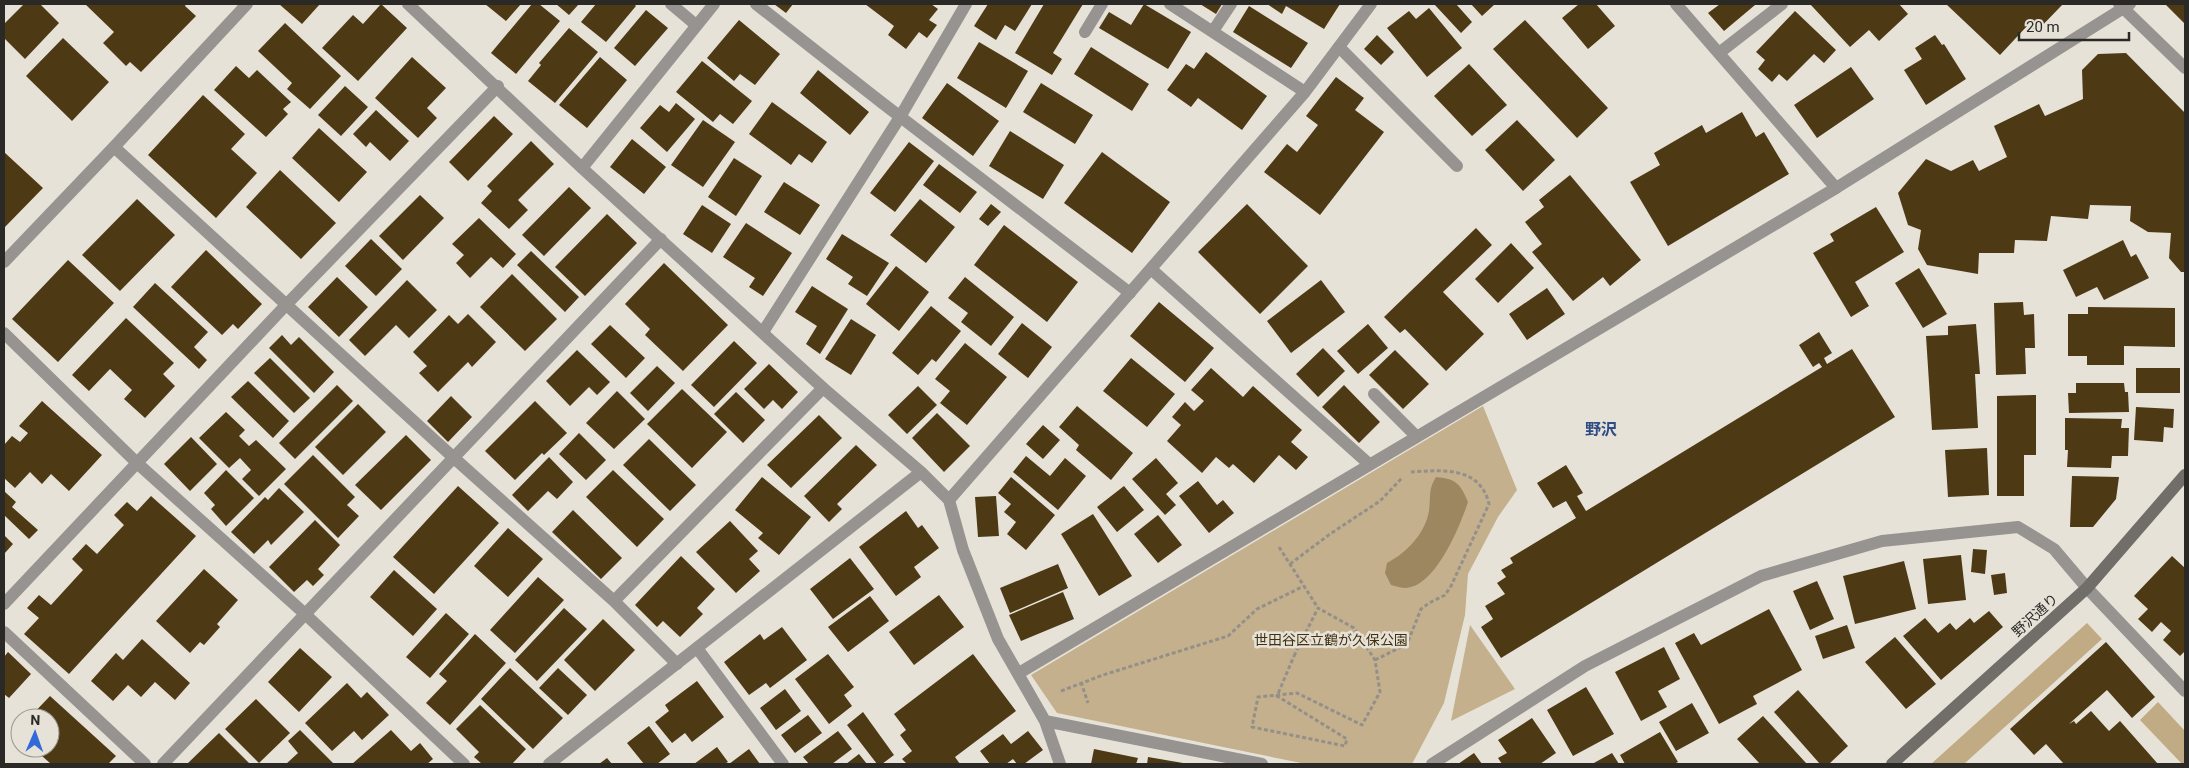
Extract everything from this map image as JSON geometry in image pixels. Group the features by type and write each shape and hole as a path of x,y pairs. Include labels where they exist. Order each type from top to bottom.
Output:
{"street":[{"path":"408,4 498,86 582,168 823,388 921,472 949,500 963,550 998,639 1045,721 1060,764"},
{"path":"670,4 696,25"},
{"path":"582,168 714,4"},
{"path":"756,4 1130,293"},
{"path":"763,332 900,117 966,4"},
{"path":"1085,32 1102,4"},
{"path":"1170,4 1305,92"},
{"path":"1213,31 1231,4"},
{"path":"949,500 1305,92 1371,4"},
{"path":"1676,4 1836,188"},
{"path":"1719,53 1782,4"},
{"path":"4,262 114,148 241,6"},
{"path":"1019,673 1836,188 2125,6 2185,68"},
{"path":"1339,47 1457,166"},
{"path":"4,604 286,306 498,86"},
{"path":"114,148 286,306 614,601 677,664"},
{"path":"163,764 304,613 661,239"},
{"path":"1151,269 1370,464"},
{"path":"4,333 137,463 304,613 464,764"},
{"path":"614,601 823,388"},
{"path":"1374,394 1416,436"},
{"path":"549,764 921,472"},
{"name":"野沢通り","path":"1892,764 2087,588 2185,475"},
{"path":"1432,764 1585,666 1761,576 1882,541 2018,526 2054,549 2087,588 2185,692"},
{"path":"4,632 145,764"},
{"path":"696,648 783,764"},
{"path":"1045,721 1262,764"}],"path":[{"path":"1290,564 1330,534 1380,501 1409,472 1438,470 1462,474 1476,480 1486,491 1489,504 1445,595 1421,609 1407,644 1375,660"},
{"path":"1266,526 1318,608 1354,628 1375,660 1380,692 1362,725 1297,693 1258,697 1252,727 1345,746 1347,739 1277,696"},
{"path":"1061,690 1228,636 1245,618 1257,609 1304,586"},
{"path":"1277,696 1318,608"},
{"path":"1081,682 1090,707"}],"green space":[{"name":"世田谷区立鶴が久保公園","path":"1483,406 1517,490 1498,517 1468,574 1465,615 1444,703 1412,764 1306,764 1057,713 1031,675"},
{"path":"1470,625 1515,689 1451,721"}],"shaded area":[{"path":"1436,477 1448,479 1460,486 1468,502 1459,525 1437,566 1427,577 1417,585 1406,588 1391,585 1385,573 1387,563 1408,548 1419,535 1427,519 1431,489"},
{"path":"2087,623 2102,639 1964,764 1931,764"},
{"path":"2158,702 2185,731 2185,764 2182,764 2140,720"}],"building":[{"path":"24,4 40,4 59,23 25,59 4,38 4,24"},
{"path":"85,4 186,4 185,6 196,16 141,72 130,62 126,66 103,43 114,32"},
{"path":"279,4 320,4 302,24"},
{"path":"381,4 407,28 358,81 322,48 353,15 363,24"},
{"path":"485,4 521,4 506,21"},
{"path":"532,4 539,4 560,21 516,74 491,53"},
{"path":"556,4 579,4 569,15"},
{"path":"596,4 634,4 636,6 606,42 581,22"},
{"path":"774,4 793,4 786,13"},
{"path":"865,4 931,4 938,9 929,20 937,25 927,38 919,32 906,49 888,35 894,26"},
{"path":"988,4 1032,4 1015,31 1005,25 996,40 974,26"},
{"path":"1044,4 1083,4 1053,53 1062,59 1052,75 1015,53"},
{"path":"1144,4 1191,32 1168,69 1099,28 1109,12 1131,25"},
{"path":"1200,4 1222,4 1216,14"},
{"path":"1267,4 1340,4 1324,29 1286,6 1282,14"},
{"path":"1434,4 1456,4 1472,22 1461,33"},
{"path":"1471,4 1495,4 1482,16"},
{"path":"1579,4 1596,4 1615,26 1588,49 1562,18"},
{"path":"1720,4 1755,5 1724,31 1708,13"},
{"path":"1810,4 1899,4 1908,14 1879,41 1869,30 1850,47"},
{"path":"1946,4 2063,4 2036,32 2028,25 2000,55"},
{"path":"2165,4 2185,4 2185,24"},
{"path":"1249,6 1308,43 1291,68 1233,32"},
{"path":"1429,8 1462,48 1427,77 1387,28 1409,11 1416,19"},
{"path":"646,10 668,28 635,66 614,48"},
{"path":"1795,11 1836,50 1824,63 1814,54 1787,81 1779,74 1772,82 1758,69 1765,60 1756,52"},
{"path":"739,20 780,54 755,85 740,74 734,81 707,58"},
{"path":"1525,20 1608,108 1577,138 1493,49"},
{"path":"285,23 341,76 310,109 287,89 292,83 258,51"},
{"path":"569,28 598,52 555,103 528,81 541,65 539,63"},
{"path":"1377,35 1394,52 1381,65 1364,49"},
{"path":"1935,35 1942,45 1944,44 1966,79 1926,105 1904,70 1922,59 1915,48"},
{"path":"63,38 109,82 72,121 26,76"},
{"path":"979,42 1028,71 1006,108 957,78"},
{"path":"1091,47 1149,84 1132,111 1074,74"},
{"path":"1206,52 1267,96 1242,130 1198,98 1191,107 1167,90 1186,64 1194,69"},
{"path":"2126,53 2185,113 2185,272 2181,272 2169,258 2171,233 2148,232 2130,221 2131,206 2090,205 2088,219 2051,216 2047,241 2015,240 2014,253 1979,253 1978,274 1927,265 1918,249 1921,230 1908,225 1898,193 1926,159 1951,171 1973,160 1979,171 2007,157 1994,126 2039,104 2045,116 2083,99 2082,70 2098,54"},
{"path":"412,57 446,88 427,108 437,118 418,138 375,98"},
{"path":"600,57 627,80 587,128 559,105"},
{"path":"702,61 752,101 733,124 720,114 713,122 676,92"},
{"path":"1469,64 1507,105 1472,136 1434,96"},
{"path":"236,66 249,78 257,70 291,102 283,109 288,114 266,137 214,90"},
{"path":"1851,67 1874,99 1817,138 1794,105"},
{"path":"818,70 869,112 850,135 800,93"},
{"path":"1336,77 1364,98 1355,110 1384,132 1320,215 1264,172 1287,144 1297,152 1318,125 1306,116"},
{"path":"947,83 999,121 973,156 922,118"},
{"path":"1041,83 1093,115 1075,144 1023,112"},
{"path":"345,86 368,107 341,136 318,115"},
{"path":"203,95 245,134 231,149 257,173 216,218 148,155"},
{"path":"772,102 827,142 812,163 799,154 791,165 749,134"},
{"path":"676,103 695,119 667,152 640,128 660,105 669,112"},
{"path":"376,110 409,141 390,161 370,142 366,147 353,134"},
{"path":"1742,112 1756,137 1764,132 1789,174 1668,246 1630,182 1660,165 1654,153 1702,125 1706,133"},
{"path":"494,116 513,134 468,181 449,162"},
{"path":"703,120 735,142 703,187 671,165"},
{"path":"1517,120 1555,160 1523,191 1485,150"},
{"path":"319,128 367,172 339,202 292,158"},
{"path":"1010,131 1064,165 1043,199 989,166"},
{"path":"632,139 666,167 644,194 610,167"},
{"path":"531,141 554,164 518,200 528,210 509,229 481,203 492,191 487,186"},
{"path":"909,142 934,161 895,212 870,193"},
{"path":"4,152 43,188 4,228"},
{"path":"1102,152 1170,202 1132,253 1064,203"},
{"path":"734,158 762,176 736,216 708,197"},
{"path":"939,164 977,192 960,213 923,185"},
{"path":"280,170 336,223 301,259 246,207"},
{"path":"1570,175 1641,260 1610,286 1603,277 1573,301 1532,252 1542,244 1525,222 1544,207 1539,200"},
{"path":"784,182 820,205 800,235 764,212"},
{"path":"569,187 591,208 544,256 522,235"},
{"path":"420,195 444,218 403,260 379,236"},
{"path":"137,199 175,235 120,291 82,255"},
{"path":"920,199 955,227 926,263 890,235"},
{"path":"991,204 1001,212 988,226 979,219"},
{"path":"1247,204 1308,266 1260,314 1198,252"},
{"path":"702,205 731,224 712,253 683,234"},
{"path":"1876,207 1904,252 1855,282 1869,306 1851,317 1813,253 1834,241 1830,234"},
{"path":"607,214 637,243 585,296 555,267"},
{"path":"479,218 516,254 503,268 491,257 470,278 456,263 464,255 452,244"},
{"path":"746,223 792,253 763,296 749,287 755,278 723,257"},
{"path":"1004,225 1078,282 1047,322 974,265"},
{"path":"1476,228 1492,245 1443,292 1484,334 1446,371 1405,329 1400,333 1384,317"},
{"path":"842,234 889,263 867,296 848,284 853,277 826,259"},
{"path":"371,239 402,269 376,296 345,266"},
{"path":"2123,240 2131,257 2136,254 2149,278 2104,300 2097,287 2076,297 2063,270"},
{"path":"1511,243 1534,268 1498,303 1475,279"},
{"path":"206,250 262,304 238,329 233,324 222,335 171,287"},
{"path":"531,251 579,297 565,312 517,265"},
{"path":"68,260 114,303 58,362 12,319"},
{"path":"664,263 728,325 683,371 645,335 650,329 625,304"},
{"path":"896,266 929,292 899,331 866,304"},
{"path":"1919,268 1947,314 1923,328 1895,283"},
{"path":"512,274 557,319 525,351 480,307"},
{"path":"337,277 368,307 339,337 308,307"},
{"path":"965,277 1014,317 991,346 961,322 968,313 948,298"},
{"path":"407,280 437,310 409,338 396,325 365,356 349,340"},
{"path":"1321,280 1345,312 1291,353 1267,321"},
{"path":"155,283 208,332 194,347 207,360 199,369 133,307"},
{"path":"812,286 848,309 820,354 806,344 817,326 795,312"},
{"path":"1547,288 1565,314 1527,340 1509,314"},
{"path":"1159,302 1214,348 1185,382 1130,336"},
{"path":"2023,302 2024,315 2034,314 2035,348 2025,348 2026,374 1996,375 1994,303"},
{"path":"931,306 961,331 936,362 932,359 918,375 892,353"},
{"path":"2088,307 2175,308 2175,347 2124,346 2124,365 2087,365 2087,356 2068,356 2068,314 2088,314"},
{"path":"468,314 496,342 472,367 468,362 438,392 419,373 427,366 413,352 449,315 458,324"},
{"path":"126,318 174,363 163,374 175,386 145,418 124,399 132,390 110,369 89,391 72,375"},
{"path":"851,319 876,335 851,375 825,359"},
{"path":"1022,323 1052,347 1028,378 998,354"},
{"path":"1368,324 1388,348 1358,374 1337,351"},
{"path":"1976,324 1980,374 1975,374 1978,428 1932,430 1926,336 1948,335 1948,326"},
{"path":"610,325 645,358 626,378 591,344"},
{"path":"1819,332 1832,353 1824,358 1827,364 1852,349 1895,417 1501,658 1481,627 1493,619 1485,606 1505,594 1497,583 1506,577 1501,570 1513,563 1510,558 1576,518 1566,501 1553,508 1537,483 1566,465 1583,493 1577,496 1586,511 1822,367 1819,363 1813,367 1799,345"},
{"path":"282,335 291,345 299,337 334,372 314,393 269,348"},
{"path":"734,341 757,363 714,407 691,385"},
{"path":"965,343 1007,377 967,425 940,403 950,391 935,379"},
{"path":"1323,348 1345,371 1318,397 1296,374"},
{"path":"577,350 610,382 597,395 589,387 570,406 546,381"},
{"path":"1395,350 1429,384 1403,409 1369,375"},
{"path":"270,358 310,398 294,413 254,373"},
{"path":"1131,358 1175,394 1147,427 1103,391"},
{"path":"769,364 798,392 782,409 773,400 764,409 744,389"},
{"path":"657,366 675,383 648,411 630,393"},
{"path":"1211,368 1243,397 1253,386 1302,430 1291,442 1308,457 1296,470 1279,455 1254,483 1233,464 1229,468 1216,457 1202,473 1167,441 1181,425 1172,417 1185,402 1194,411 1204,401 1191,390"},
{"path":"2136,368 2180,368 2180,393 2136,393"},
{"path":"248,381 289,421 273,438 231,397"},
{"path":"2076,383 2124,383 2125,392 2128,392 2129,412 2069,413 2068,393 2076,393"},
{"path":"337,385 353,401 295,459 279,443"},
{"path":"1344,385 1380,422 1359,443 1322,407"},
{"path":"918,386 937,405 907,434 888,415"},
{"path":"682,389 727,432 692,468 647,424"},
{"path":"617,391 645,419 614,449 586,423"},
{"path":"736,392 765,420 743,443 714,414"},
{"path":"2036,395 2036,455 2024,455 2024,496 1997,496 1997,396"},
{"path":"451,396 472,417 448,442 427,421"},
{"path":"42,401 102,455 69,491 51,474 42,484 30,472 15,488 4,478 4,445 12,436 20,442 28,433 19,426"},
{"path":"535,401 567,433 544,455 542,453 515,480 485,451"},
{"path":"358,404 386,432 343,475 315,447"},
{"path":"1077,406 1133,453 1111,480 1076,450 1079,445 1059,427"},
{"path":"2136,407 2174,409 2173,428 2164,427 2163,442 2134,440"},
{"path":"226,412 245,430 239,436 249,446 256,440 286,469 259,496 242,479 251,470 240,458 229,468 199,438"},
{"path":"937,413 970,446 944,472 912,438"},
{"path":"819,415 842,438 791,488 767,465"},
{"path":"2065,418 2122,419 2121,428 2129,428 2128,456 2112,456 2111,468 2067,467 2068,450 2065,450"},
{"path":"1043,425 1060,440 1043,459 1026,444"},
{"path":"579,433 606,460 586,480 559,454"},
{"path":"406,435 431,460 381,510 355,485"},
{"path":"191,437 217,464 190,491 164,464"},
{"path":"649,439 696,485 670,511 623,465"},
{"path":"856,445 877,465 837,504 842,509 829,522 804,496"},
{"path":"1987,448 1989,495 1948,497 1945,450"},
{"path":"313,455 355,497 347,505 359,516 338,538 284,484"},
{"path":"1026,456 1050,476 1065,458 1086,476 1058,510 1013,472"},
{"path":"549,457 573,482 557,499 548,491 528,511 512,495"},
{"path":"1156,458 1178,483 1166,494 1176,505 1165,515 1132,479"},
{"path":"226,470 254,498 226,526 211,509 215,505 204,493"},
{"path":"613,470 664,519 637,547 586,497"},
{"path":"2072,476 2119,477 2116,499 2093,527 2070,527"},
{"path":"762,477 811,517 779,555 758,538 763,533 735,510"},
{"path":"1011,477 1055,515 1026,550 1007,534 1016,522 1004,512 1011,504 998,493"},
{"path":"1198,481 1217,505 1223,500 1234,513 1209,533 1179,496"},
{"path":"458,486 499,523 434,594 393,557"},
{"path":"1124,486 1144,510 1117,532 1097,507"},
{"path":"279,488 304,512 271,545 268,540 254,554 231,532 265,497 268,500"},
{"path":"4,491 16,502 12,507 38,530 29,539 4,515"},
{"path":"151,496 196,536 69,674 24,634 39,618 27,608 39,595 51,605 83,570 72,559 86,544 97,554 124,525 114,515 127,502 137,511"},
{"path":"996,496 999,536 978,537 975,497"},
{"path":"573,510 622,558 601,579 552,532"},
{"path":"906,511 918,528 922,525 939,548 914,567 921,577 896,596 859,547"},
{"path":"1093,514 1132,576 1099,596 1061,534"},
{"path":"1158,515 1182,545 1158,563 1134,534"},
{"path":"315,520 340,545 318,569 324,575 313,586 307,580 294,592 269,567"},
{"path":"730,521 758,551 749,559 760,571 736,593 696,552"},
{"path":"508,528 543,559 508,597 474,566"},
{"path":"4,535 13,544 4,554"},
{"path":"1973,549 1987,550 1985,574 1971,572"},
{"path":"1961,555 1966,600 1928,604 1923,559"},
{"path":"681,556 715,589 697,608 703,614 680,637 663,621 657,627 635,605"},
{"path":"2172,556 2185,568 2185,651 2180,656 2163,640 2171,631 2161,622 2152,632 2138,619 2148,609 2134,596"},
{"path":"850,558 874,589 833,619 810,589"},
{"path":"1904,561 1916,609 1855,624 1843,576"},
{"path":"1058,564 1068,588 1010,613 1000,588"},
{"path":"204,569 238,600 217,624 220,627 204,645 200,642 190,653 156,621"},
{"path":"394,570 437,609 413,636 370,597"},
{"path":"2005,573 2007,593 1994,595 1991,575"},
{"path":"538,577 564,600 515,653 490,630"},
{"path":"1817,581 1834,619 1810,630 1793,591"},
{"path":"1063,592 1074,619 1021,641 1009,615"},
{"path":"939,595 964,627 914,665 889,632"},
{"path":"870,596 889,621 848,652 828,627"},
{"path":"564,608 587,629 537,681 515,660"},
{"path":"1769,609 1802,670 1753,696 1757,704 1719,724 1675,643 1694,633 1701,645"},
{"path":"1989,611 2003,627 1941,680 1903,636 1925,618 1938,633 1950,623 1956,630 1970,618 1974,623"},
{"path":"446,613 469,634 430,678 406,657"},
{"path":"603,619 635,650 595,691 564,660"},
{"path":"1847,625 1855,648 1823,659 1815,636"},
{"path":"782,627 807,660 770,688 766,683 749,695 724,662 760,634 764,640"},
{"path":"475,634 506,663 450,725 426,703 447,681 439,674"},
{"path":"1895,637 1936,684 1906,709 1865,662"},
{"path":"142,639 190,683 175,700 155,682 141,697 128,685 113,701 91,681 116,653 123,660"},
{"path":"2106,642 2155,697 2132,718 2107,690 2069,724 2074,721 2076,724 2091,711 2109,731 2120,721 2158,764 2064,764 2046,744 2034,755 2010,729"},
{"path":"1664,647 1680,679 1658,691 1667,707 1641,721 1615,672"},
{"path":"300,648 332,677 299,712 268,682"},
{"path":"8,652 31,674 9,698 4,694 4,657"},
{"path":"828,654 854,687 844,695 852,706 829,724 795,679"},
{"path":"973,654 1016,711 955,757 960,764 907,764 902,759 912,751 900,735 906,730 894,714"},
{"path":"510,668 563,718 533,749 481,699"},
{"path":"558,668 587,695 568,715 539,688"},
{"path":"697,681 724,717 692,742 685,733 672,743 655,722 669,711 665,705"},
{"path":"347,683 361,698 367,692 389,715 362,740 354,731 332,751 305,723"},
{"path":"1586,687 1614,734 1573,756 1547,710"},
{"path":"785,689 801,711 776,730 760,708"},
{"path":"1798,690 1848,746 1829,764 1820,764 1774,712"},
{"path":"50,696 116,756 108,764 51,764 44,758 60,758 60,708 39,708"},
{"path":"256,699 290,733 259,763 225,729"},
{"path":"1692,703 1709,733 1676,751 1659,722"},
{"path":"480,705 526,749 512,764 482,764 474,757 479,752 456,729"},
{"path":"863,712 894,755 882,764 877,764 847,725"},
{"path":"808,715 822,733 795,753 781,735"},
{"path":"1763,716 1805,764 1760,764 1737,739"},
{"path":"1532,718 1556,753 1540,764 1502,764 1498,758 1507,753 1498,740"},
{"path":"649,726 670,754 657,764 644,764 627,743"},
{"path":"300,730 334,764 286,764 298,753 288,741"},
{"path":"391,730 411,751 420,743 433,759 427,764 352,764"},
{"path":"838,731 852,749 832,764 809,764 803,757"},
{"path":"1028,731 1043,750 1024,764 1017,764 1013,759 1006,764 990,764 980,751 1003,734 1011,744"},
{"path":"1660,732 1678,762 1674,764 1625,764 1620,755"},
{"path":"219,733 250,764 187,764"},
{"path":"717,747 728,762 724,764 694,764"},
{"path":"749,749 760,764 729,764"},
{"path":"1094,749 1138,758 1136,764 1091,764"},
{"path":"1474,753 1482,764 1458,764"},
{"path":"1612,753 1619,764 1592,764"},
{"path":"859,754 867,764 846,764"},
{"path":"1148,757 1183,763 1147,764"},
{"path":"607,758 612,764 599,764"}],"district":[{"name":"野沢","path":"1601,429"}]}
